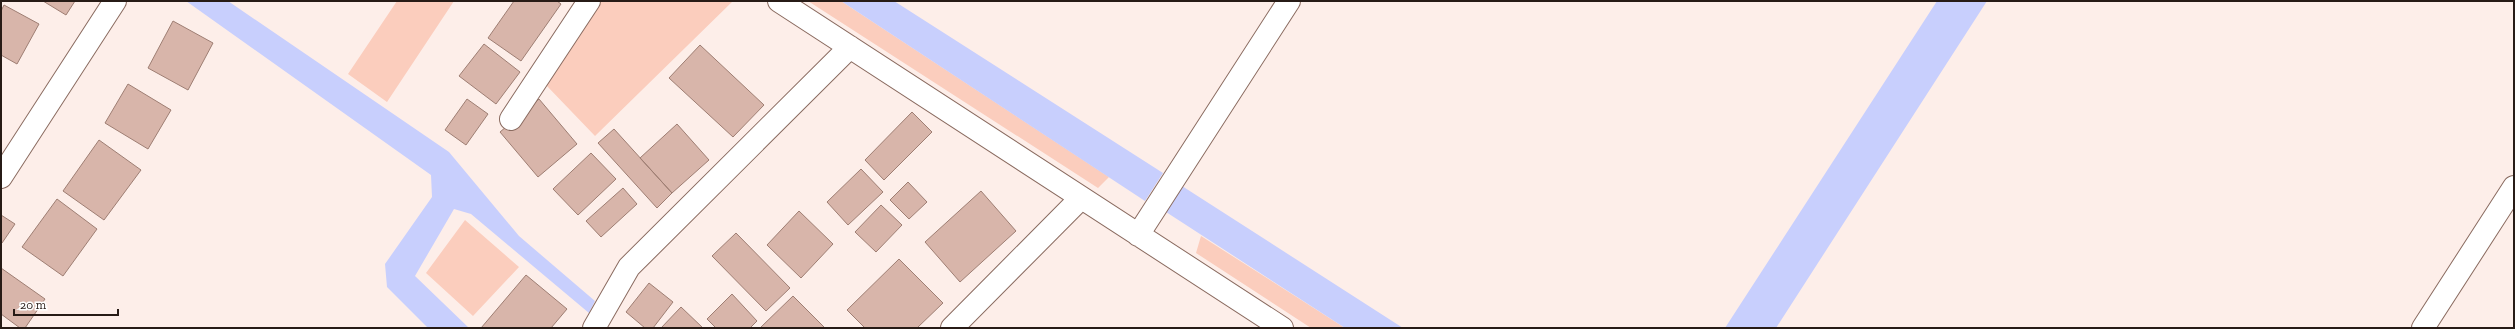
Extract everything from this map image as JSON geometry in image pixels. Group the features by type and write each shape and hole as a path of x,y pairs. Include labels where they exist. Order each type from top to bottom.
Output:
{"street":[{"path":"1,177 115,1"},
{"path":"511,119 589,1"},
{"path":"779,1 1282,328"},
{"path":"1138,235 1289,1"},
{"path":"594,328 629,267 850,47"},
{"path":"2423,328 2514,187"},
{"path":"952,328 1081,198"}],"shaded area":[{"path":"397,1 454,1 387,102 348,74"},
{"path":"601,1 733,1 595,136 546,85"},
{"path":"808,1 841,1 1109,177 1098,188"},
{"path":"465,220 519,267 473,316 426,273"},
{"path":"1201,236 1345,328 1311,328 1196,253"}],"water":[{"path":"186,1 228,1 449,152 519,236 595,301 589,313 471,214 454,209 415,276 469,328 428,328 387,287 385,264 432,197 431,175"},
{"path":"841,1 894,1 1163,173 1145,201"},
{"path":"1937,1 1987,1 1776,328 1725,328"},
{"path":"1182,186 1403,328 1345,328 1166,212"}],"building":[{"path":"43,1 75,1 66,15"},
{"path":"514,1 557,1 561,4 521,61 488,38"},
{"path":"4,5 39,24 17,64 1,55 1,11"},
{"path":"173,21 213,43 188,90 148,68"},
{"path":"484,44 520,72 496,104 459,76"},
{"path":"700,45 764,105 733,137 669,78"},
{"path":"128,84 171,110 148,149 105,123"},
{"path":"467,99 488,114 466,145 445,130"},
{"path":"539,99 577,144 538,177 500,132"},
{"path":"912,112 932,132 884,180 865,160"},
{"path":"677,124 709,160 672,193 640,158"},
{"path":"614,129 672,193 657,208 598,143"},
{"path":"99,140 141,170 104,220 63,191"},
{"path":"591,153 616,179 578,215 553,189"},
{"path":"861,169 883,192 848,225 827,202"},
{"path":"908,182 927,202 909,219 890,200"},
{"path":"623,188 637,204 601,237 586,221"},
{"path":"981,191 1016,231 960,282 925,242"},
{"path":"57,199 97,229 63,276 22,247"},
{"path":"881,205 902,225 876,252 855,232"},
{"path":"799,211 833,244 801,278 767,245"},
{"path":"1,215 15,224 2,243 1,243"},
{"path":"736,233 790,288 766,311 712,256"},
{"path":"899,259 943,303 917,328 865,328 847,310"},
{"path":"1,268 45,299 25,328 20,328 1,314"},
{"path":"526,275 567,309 551,328 481,328"},
{"path":"649,283 673,302 653,328 645,328 626,312"},
{"path":"732,294 757,321 750,328 716,328 707,319"},
{"path":"793,296 825,328 760,328"},
{"path":"681,307 703,328 661,328"}]}
